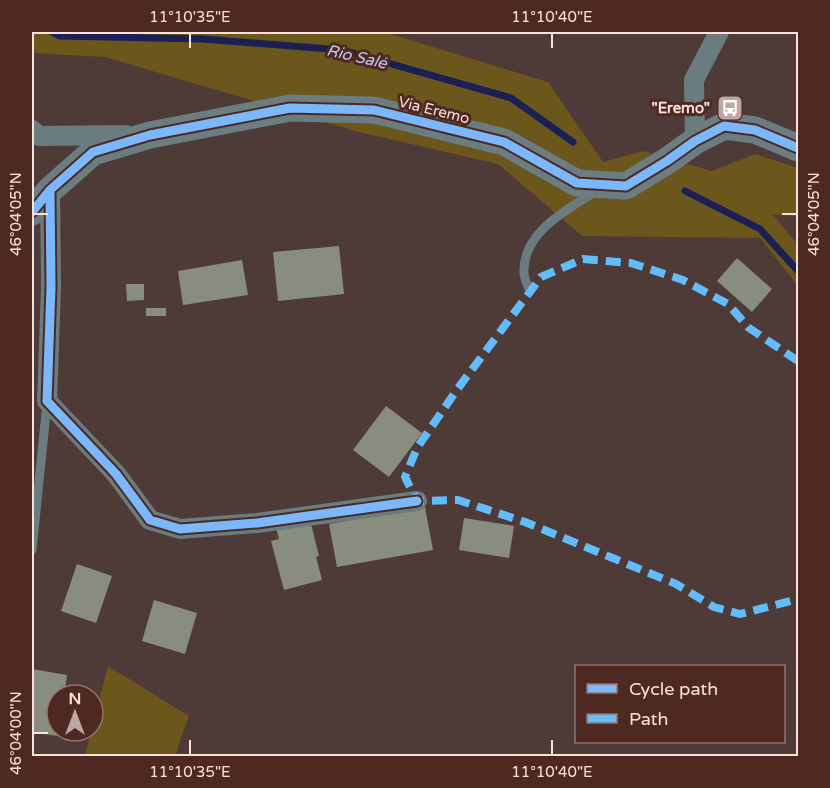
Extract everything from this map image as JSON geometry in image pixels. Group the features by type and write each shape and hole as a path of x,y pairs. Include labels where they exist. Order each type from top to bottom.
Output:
{"street":[{"path":"695,141 694,80 719,32"},
{"name":"Via Eremo","path":"32,212 50,190 93,152 150,135 290,108 374,110 504,142 577,183 626,186 695,141 724,126 755,130 798,148"},
{"path":"32,130 39,136 150,135"},
{"path":"50,190 51,287 47,401 116,474 150,520 180,529 257,523 417,501"}],"lane":[{"path":"530,291 524,274 528,250 547,225 606,184"},
{"path":"32,550 47,401"}],"shaded area":[{"path":"32,32 384,32 548,82 603,162 643,151 712,171 755,154 798,168 798,216 773,215 798,245 798,286 760,238 582,236 498,164 355,131 105,57 32,53"},
{"path":"108,666 189,716 175,756 85,756 88,743 105,743 104,683"}],"building":[{"path":"339,246 344,294 278,301 273,252"},
{"path":"737,258 772,289 752,312 717,281"},
{"path":"242,260 248,295 183,305 178,271"},
{"path":"126,284 144,284 144,300 127,301"},
{"path":"146,308 166,308 166,316 146,316"},
{"path":"386,406 422,433 389,477 353,450"},
{"path":"425,507 433,550 337,567 329,524"},
{"path":"464,518 514,526 509,558 459,550"},
{"path":"310,520 322,580 284,590 271,541 279,539 276,528"},
{"path":"77,564 112,576 96,623 61,611"},
{"path":"154,600 197,613 185,654 142,641"},
{"path":"32,669 67,675 66,683 45,683 45,734 32,732 34,702 32,701"}],"waterway":[{"name":"Rio Salé","path":"52,32 60,36 203,39 342,50 511,98 573,142"},
{"name":"Rio Salé","path":"685,191 760,229 798,271"}],"marked path":[{"path":"798,361 749,328 728,304 683,280 631,263 583,259 541,277 456,391 417,448 405,477 417,501 458,500 525,522 676,584 714,607 740,614 798,599"}],"cycle path":[{"path":"32,212 50,190 93,152 150,135 290,108 374,110 504,142 577,183 626,186 695,141 724,126 755,130 798,148"},
{"path":"50,190 51,287 47,401 116,474 150,520 180,529 257,523 417,501"}],"place":[{"name":"\"Eremo\"","path":"730,108"}]}
